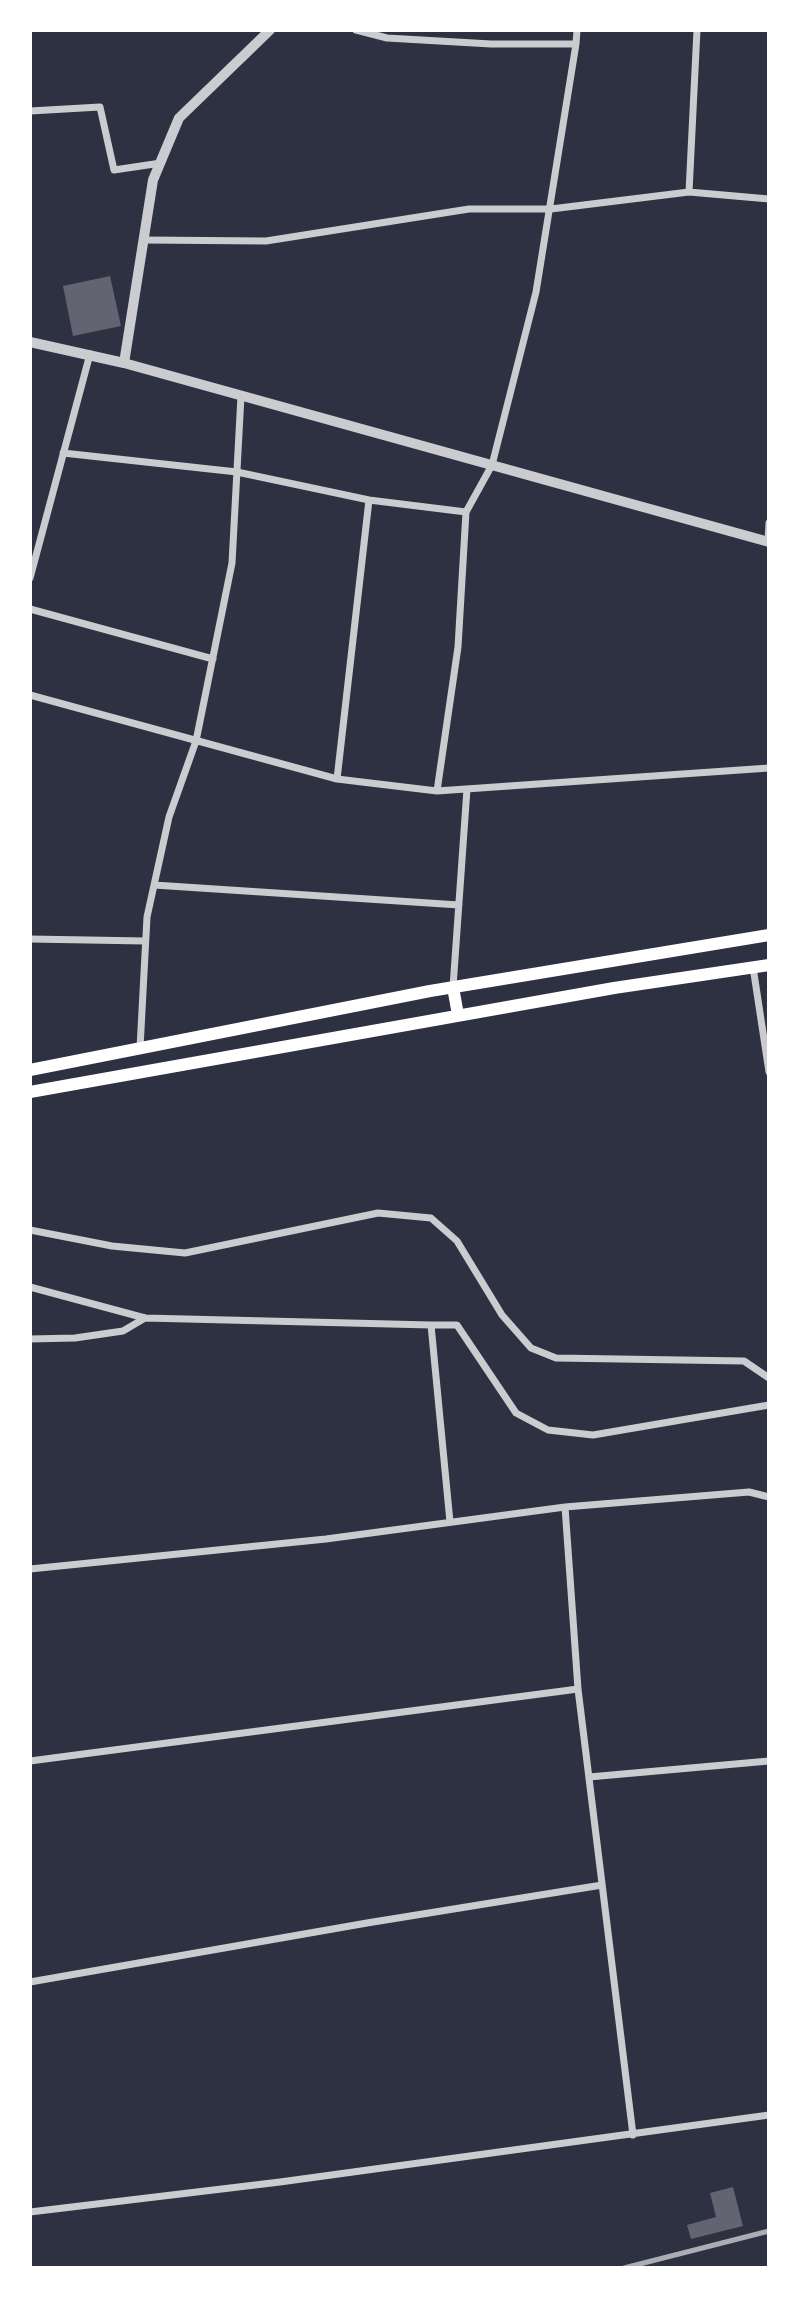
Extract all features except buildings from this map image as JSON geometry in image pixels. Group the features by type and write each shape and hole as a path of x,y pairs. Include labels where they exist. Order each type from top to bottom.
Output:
{"main road":[{"path":"30,1070 453,987 769,935"},
{"path":"30,1091 614,988 769,965"},
{"path":"453,987 458,1016"}],"street":[{"path":"124,363 153,180 179,118 270,30"},
{"path":"356,30 387,38 491,44 576,44"},
{"path":"437,791 458,647 466,512 492,466 536,292 551,209 576,30"},
{"path":"690,192 697,30"},
{"path":"30,111 100,107 114,170 161,163"},
{"path":"144,240 266,241 470,209 551,209 690,192 769,199"},
{"path":"30,342 124,363 769,542 769,523"},
{"path":"30,578 90,354"},
{"path":"140,1048 147,918 169,817 196,741 232,563 240,396"},
{"path":"63,453 237,471 369,500 466,512"},
{"path":"337,779 369,500"},
{"path":"30,536 41,539"},
{"path":"30,609 213,659"},
{"path":"30,695 337,779 437,791 769,768"},
{"path":"453,987 467,789"},
{"path":"154,885 458,905"},
{"path":"30,939 145,940"},
{"path":"753,967 769,1072"},
{"path":"30,1230 112,1246 185,1252 378,1213 431,1218 457,1241 502,1315 531,1348 556,1358 744,1362 769,1378"},
{"path":"30,1287 145,1318 457,1325 516,1413 548,1430 593,1434 769,1405"},
{"path":"30,1339 75,1338 123,1331 145,1318"},
{"path":"431,1325 450,1522"},
{"path":"30,1569 326,1539 565,1507 749,1492 769,1497"},
{"path":"565,1507 578,1689 633,2135"},
{"path":"30,1761 578,1689"},
{"path":"589,1777 769,1760"},
{"path":"30,1982 603,1885"},
{"path":"30,2211 280,2182 769,2115"}],"railway":[{"path":"624,2268 769,2231"}]}
